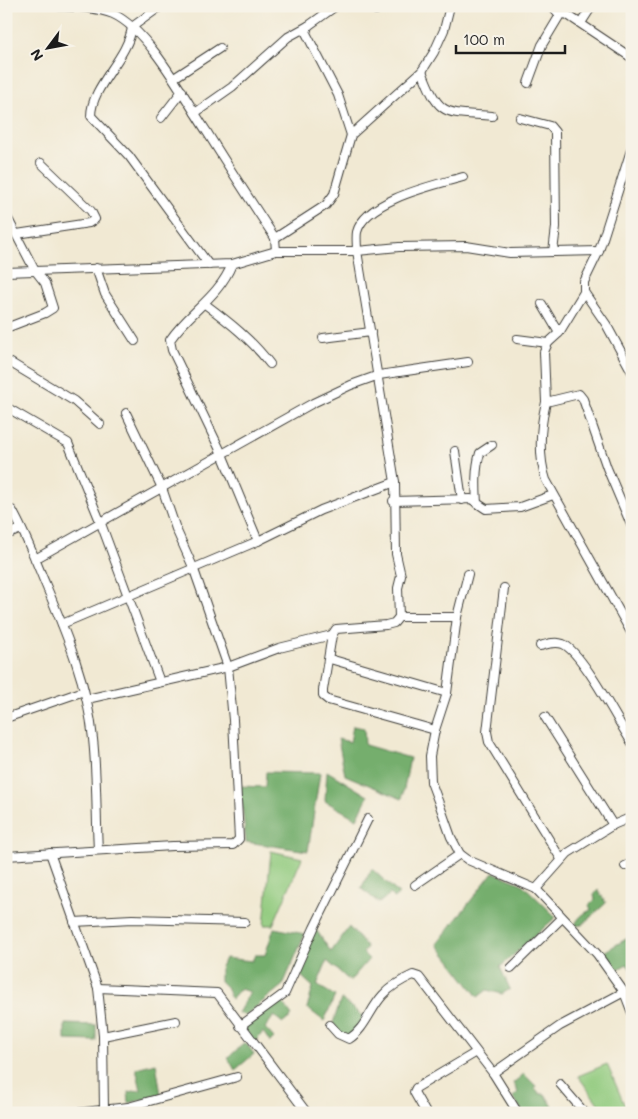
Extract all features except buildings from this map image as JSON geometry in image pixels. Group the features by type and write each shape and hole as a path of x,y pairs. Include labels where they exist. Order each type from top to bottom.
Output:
{"street":[{"path":"57,6 99,10 114,14 132,27 174,78 194,114 275,238 276,251"},
{"path":"160,6 132,27 130,37 99,92 91,116 129,156 209,265"},
{"path":"194,114 232,86 288,37 308,26 336,6"},
{"path":"275,238 326,205 334,194 351,135 422,70 434,52 444,30 450,6"},
{"path":"552,6 560,15"},
{"path":"581,23 592,6"},
{"path":"528,83 542,45 560,15 566,14 632,58"},
{"path":"308,26 306,33 309,42 338,95 351,135"},
{"path":"174,78 220,48"},
{"path":"422,70 430,93 442,108 452,113 492,116"},
{"path":"161,118 182,91"},
{"path":"520,118 550,126 555,132 556,227 553,252"},
{"path":"632,147 599,251 584,282 584,292 559,334 548,343 544,352 546,402 542,422 541,464 553,496 580,538 632,634"},
{"path":"17,234 89,223 94,219 91,211 41,163"},
{"path":"435,730 328,700 323,696 323,690 330,659 332,636 336,630 343,627 386,625 394,623 399,617 398,588 400,576 396,554 395,482 357,251 357,230 366,216 375,208 395,198 463,177"},
{"path":"6,215 34,269 45,282 53,308 6,328"},
{"path":"6,272 34,269 232,264 276,251 357,251 399,247 466,246 510,253 599,251"},
{"path":"232,264 227,277 205,304 170,340 172,350 222,454 258,541"},
{"path":"96,268 105,294 135,341"},
{"path":"584,292 631,366"},
{"path":"205,304 232,325 261,352 270,364"},
{"path":"542,304 559,334"},
{"path":"323,338 371,332"},
{"path":"517,339 548,343"},
{"path":"6,360 74,401 100,424"},
{"path":"35,559 313,403 378,375 468,362"},
{"path":"546,402 579,394 632,527"},
{"path":"6,407 68,444 100,521 160,682"},
{"path":"6,856 98,850 233,845 239,839 233,720 228,667 193,567 176,529 162,488 126,413"},
{"path":"477,504 478,460 480,453 492,445"},
{"path":"455,451 462,500"},
{"path":"62,624 258,541 321,510 395,482"},
{"path":"394,501 471,499 486,509 520,507 553,496"},
{"path":"6,510 12,510 35,559 62,624 86,695 93,739 98,850"},
{"path":"6,535 21,528"},
{"path":"468,574 457,616 446,693 435,730 430,756 431,782 451,837 460,854 468,860 536,889 597,954 624,992 632,1012"},
{"path":"504,588 488,732 489,742 561,859"},
{"path":"399,617 457,616"},
{"path":"6,718 86,695 160,682 228,667 279,648 332,636"},
{"path":"540,646 552,642 563,644 578,658 632,743"},
{"path":"330,659 446,693"},
{"path":"545,717 613,825"},
{"path":"536,889 561,859 613,825 632,817"},
{"path":"240,1026 285,993 314,928 368,819"},
{"path":"50,853 98,988 103,1036 104,1111"},
{"path":"416,885 460,854"},
{"path":"510,968 562,918"},
{"path":"74,922 132,919 245,922"},
{"path":"330,1025 338,1034 349,1040 361,1029 384,993 413,975 426,986 493,1073 518,1113"},
{"path":"98,988 216,993 307,1113"},
{"path":"493,1073 560,1026 624,992"},
{"path":"103,1036 176,1021"},
{"path":"426,1113 414,1092 416,1088 476,1053"},
{"path":"76,1113 104,1111 145,1103 237,1077"},
{"path":"560,1084 585,1113"}],"green space":[{"path":"353,726 364,728 365,745 410,758 402,799 345,775 338,739 350,742"},
{"path":"327,771 368,796 357,819 325,801"},
{"path":"266,772 320,773 308,851 246,842 240,786 265,787"},
{"path":"271,851 302,858 273,925 264,925"},
{"path":"372,869 399,894 394,898 390,894 379,903 361,888"},
{"path":"493,872 522,884 556,917 500,967 510,989 502,994 487,990 478,997 437,944"},
{"path":"598,890 606,903 582,925 575,926 581,916 591,910 589,905 595,900 594,895"},
{"path":"349,927 367,947 363,953 369,959 350,981 327,961 317,985 335,996 324,1021 307,1008 313,987 295,970 315,928 331,952"},
{"path":"274,928 305,934 283,985 246,1015 238,1013 250,992 240,989 231,999 226,987 220,981 220,969 225,958 252,961 255,955 265,955"},
{"path":"626,939 632,939 632,971 627,964 615,971 602,953"},
{"path":"280,999 292,1016 283,1023 274,1016 265,1028 274,1038 270,1042 263,1032 254,1043 243,1027"},
{"path":"341,999 364,1017 349,1037 341,1034 333,1023"},
{"path":"65,1024 96,1025 96,1041 65,1040"},
{"path":"245,1042 254,1054 235,1070 228,1058"},
{"path":"156,1063 161,1095 129,1103 128,1092 141,1090 136,1068"},
{"path":"607,1064 628,1113 605,1113 578,1076"},
{"path":"524,1074 536,1086 535,1088 540,1094 545,1094 557,1113 552,1113 548,1107 542,1113 523,1113 513,1097 518,1092 513,1083"}]}
